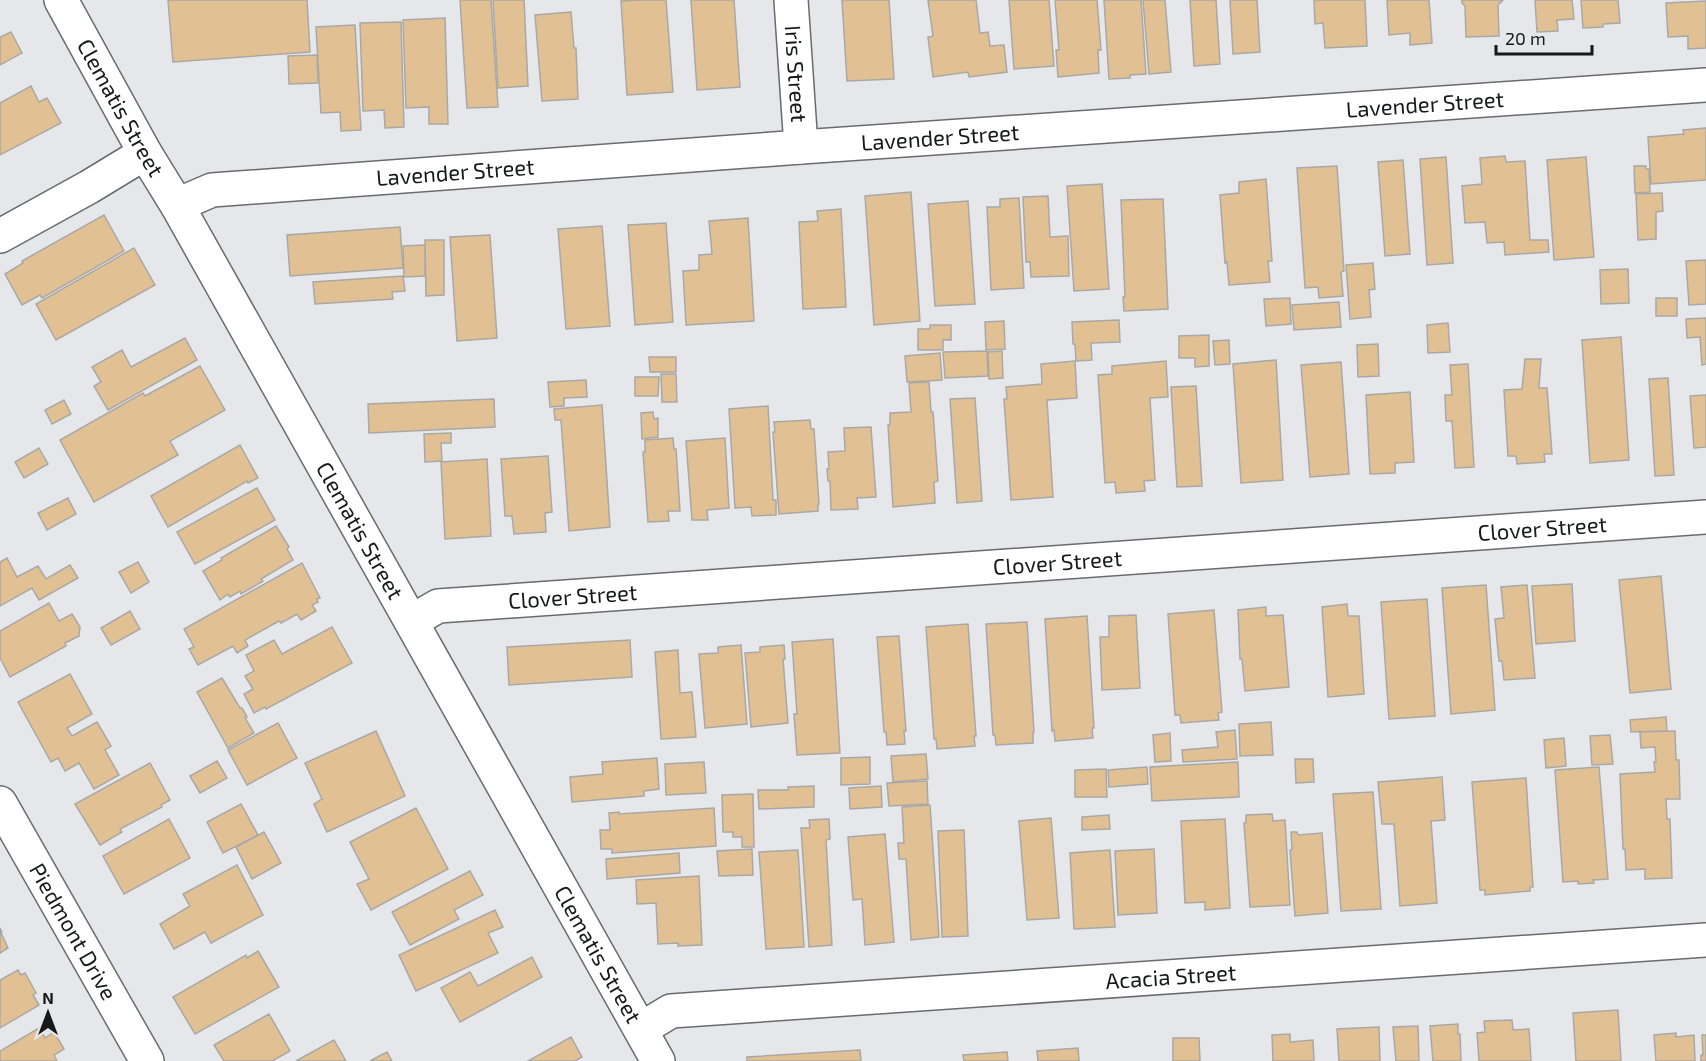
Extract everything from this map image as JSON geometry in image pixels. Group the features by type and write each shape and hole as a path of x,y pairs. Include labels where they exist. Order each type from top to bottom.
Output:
{"street":[{"name":"Clematis Street","path":"61,0 658,1061"},
{"name":"Iris Street","path":"791,0 801,147"},
{"name":"Lavender Street","path":"177,205 212,190 1706,85"},
{"path":"0,236 146,153"},
{"name":"Clover Street","path":"411,621 438,606 1706,517"},
{"name":"Piedmont Drive","path":"0,803 147,1061"},
{"name":"Acacia Street","path":"641,1029 672,1011 1706,940"}],"building":[{"path":"168,0 307,0 310,52 173,62"},
{"path":"460,0 491,0 498,107 467,108"},
{"path":"493,0 524,0 528,86 498,88"},
{"path":"666,0 673,92 627,95 621,1"},
{"path":"691,0 734,0 740,87 697,90"},
{"path":"842,0 889,0 894,79 847,81"},
{"path":"928,0 976,0 980,33 988,32 990,46 1004,45 1007,72 969,77 968,72 933,77 928,37 933,36"},
{"path":"1009,0 1049,0 1054,66 1014,69"},
{"path":"1055,0 1097,0 1101,50 1098,50 1099,73 1058,77 1056,50 1059,50"},
{"path":"1104,0 1141,0 1146,74 1130,75 1130,78 1109,79"},
{"path":"1143,0 1165,0 1171,72 1149,74"},
{"path":"1190,0 1216,0 1220,64 1194,66"},
{"path":"1230,0 1257,0 1260,52 1233,54"},
{"path":"1314,0 1365,0 1367,46 1325,48 1323,23 1315,24"},
{"path":"1387,0 1429,0 1432,43 1410,45 1410,33 1389,35"},
{"path":"1462,0 1503,0 1498,5 1499,36 1466,37 1465,6"},
{"path":"1535,0 1572,0 1574,19 1557,20 1558,31 1537,32"},
{"path":"1581,0 1618,0 1620,23 1583,28"},
{"path":"1706,1 1706,48 1688,49 1688,36 1668,37 1666,3"},
{"path":"571,12 574,48 576,48 578,99 542,101 535,15"},
{"path":"445,18 448,124 429,124 429,107 406,108 403,20"},
{"path":"401,22 404,127 385,128 384,110 363,111 360,23"},
{"path":"355,25 361,130 341,131 340,112 321,113 316,27"},
{"path":"11,32 22,53 0,65 0,37"},
{"path":"317,55 318,83 289,84 288,56"},
{"path":"31,86 39,102 47,98 61,123 0,155 0,103"},
{"path":"1706,128 1706,180 1651,184 1648,137 1684,134 1683,130"},
{"path":"1505,156 1506,162 1525,161 1530,240 1548,240 1549,252 1505,255 1504,242 1487,243 1485,222 1465,223 1462,186 1482,184 1480,158"},
{"path":"1446,157 1453,263 1427,265 1420,159"},
{"path":"1586,157 1594,257 1554,260 1547,160"},
{"path":"1403,160 1410,254 1385,256 1378,162"},
{"path":"1337,166 1344,271 1341,272 1343,296 1319,298 1318,287 1305,288 1297,168"},
{"path":"1634,166 1646,166 1646,169 1649,169 1650,192 1635,193"},
{"path":"1266,179 1272,261 1268,261 1270,282 1229,285 1220,195 1239,193 1239,182"},
{"path":"1102,184 1109,289 1074,291 1067,186"},
{"path":"911,192 920,321 874,325 865,196"},
{"path":"1662,193 1663,211 1656,212 1656,239 1638,240 1636,194"},
{"path":"1048,196 1050,237 1068,236 1069,276 1031,277 1030,262 1026,262 1023,197"},
{"path":"1019,198 1024,288 991,290 987,207 1000,207 1000,199"},
{"path":"1163,199 1168,309 1124,311 1121,200"},
{"path":"968,201 975,304 935,306 928,204"},
{"path":"841,209 846,307 803,309 799,222 818,221 817,211"},
{"path":"104,215 124,251 42,298 40,295 22,305 5,274 23,263 22,261"},
{"path":"748,218 754,321 686,325 683,271 699,270 699,255 712,254 709,221"},
{"path":"666,223 673,322 635,325 628,225"},
{"path":"602,226 610,326 566,329 558,229"},
{"path":"400,227 403,268 290,276 287,235"},
{"path":"490,235 497,338 457,341 450,237"},
{"path":"425,240 444,240 444,295 426,296"},
{"path":"425,245 425,276 404,277 403,246"},
{"path":"134,248 155,285 56,340 36,304"},
{"path":"1706,260 1706,304 1689,305 1686,261"},
{"path":"1373,263 1375,289 1369,290 1371,317 1350,319 1346,265"},
{"path":"1628,269 1629,303 1601,304 1600,270"},
{"path":"403,276 405,291 392,292 393,299 315,304 313,282"},
{"path":"1290,298 1291,324 1266,326 1264,299"},
{"path":"1656,298 1677,298 1677,316 1656,316"},
{"path":"1339,302 1341,327 1294,330 1292,305"},
{"path":"1706,318 1706,364 1702,365 1700,337 1687,338 1686,319"},
{"path":"1119,320 1120,342 1091,343 1092,360 1076,361 1072,322"},
{"path":"1004,321 1005,349 986,350 985,322"},
{"path":"1448,323 1450,352 1428,353 1427,325"},
{"path":"930,325 951,325 951,340 943,340 943,350 918,350 918,329 930,329"},
{"path":"1209,335 1209,366 1195,367 1195,358 1179,358 1179,336"},
{"path":"1621,337 1629,460 1590,463 1582,340"},
{"path":"185,338 197,360 108,410 94,386 101,382 92,367 122,350 131,367"},
{"path":"1229,340 1230,364 1215,365 1213,341"},
{"path":"1378,344 1379,376 1358,377 1357,345"},
{"path":"987,351 988,376 945,378 943,352"},
{"path":"1002,351 1003,378 989,379 988,352"},
{"path":"940,353 942,380 907,382 905,356"},
{"path":"649,357 676,357 676,372 650,372"},
{"path":"1525,359 1541,359 1539,388 1547,388 1552,454 1544,454 1545,462 1517,464 1516,456 1508,456 1504,390 1522,389"},
{"path":"1276,360 1283,480 1241,483 1233,364"},
{"path":"1075,361 1077,398 1047,400 1053,497 1011,500 1004,399 1007,399 1006,387 1042,384 1041,364"},
{"path":"1166,361 1168,397 1150,398 1155,480 1144,481 1145,491 1116,493 1115,482 1105,483 1098,375 1112,374 1112,366"},
{"path":"1341,362 1349,474 1310,477 1301,365"},
{"path":"1468,364 1474,467 1455,468 1452,421 1446,421 1445,395 1452,395 1450,365"},
{"path":"200,366 225,410 170,441 178,455 94,502 60,440 143,393 145,396"},
{"path":"661,374 676,374 677,402 662,402"},
{"path":"635,377 659,377 658,396 635,396"},
{"path":"1668,378 1674,475 1655,476 1649,379"},
{"path":"586,380 587,397 564,398 564,406 550,407 548,382"},
{"path":"929,382 938,481 934,482 935,503 893,507 888,425 890,425 890,413 911,412 909,383"},
{"path":"1196,386 1202,486 1177,487 1171,387"},
{"path":"1410,392 1414,462 1395,463 1395,473 1370,474 1366,395"},
{"path":"1706,395 1706,447 1694,448 1690,396"},
{"path":"975,398 982,501 957,503 950,399"},
{"path":"494,399 495,427 369,433 368,404"},
{"path":"64,400 71,414 52,424 45,410"},
{"path":"602,405 610,527 569,531 561,420 555,420 554,409"},
{"path":"768,406 773,500 776,500 776,515 752,516 751,507 735,508 729,409"},
{"path":"653,412 654,419 658,418 658,437 642,439 641,413"},
{"path":"810,420 811,429 814,429 818,511 779,514 774,422"},
{"path":"871,427 876,497 857,498 858,509 831,510 830,481 828,481 827,469 829,469 828,452 845,451 844,428"},
{"path":"451,433 451,443 441,443 442,461 425,462 424,434"},
{"path":"673,438 674,449 676,449 680,511 668,511 669,521 648,522 643,452 645,452 645,440"},
{"path":"725,438 729,508 707,510 708,520 692,520 686,441"},
{"path":"240,445 258,478 248,483 247,481 168,527 151,496"},
{"path":"39,448 48,464 24,478 15,462"},
{"path":"548,456 552,512 545,513 546,532 514,534 512,516 505,516 501,459"},
{"path":"487,459 491,536 445,539 441,462"},
{"path":"257,488 275,520 195,564 177,532"},
{"path":"68,498 76,514 47,530 38,513"},
{"path":"276,526 289,547 287,549 293,560 241,594 240,591 230,597 228,594 220,600 203,571"},
{"path":"7,558 17,577 38,566 46,579 70,565 78,578 39,600 32,588 0,606 0,562"},
{"path":"138,562 149,582 131,593 119,572"},
{"path":"302,563 320,598 312,605 316,611 301,620 297,614 281,623 279,621 245,640 248,646 237,653 233,646 198,665 189,649 194,647 184,629"},
{"path":"1661,576 1671,689 1630,693 1619,580"},
{"path":"1572,584 1575,641 1536,644 1532,586"},
{"path":"1486,585 1495,710 1451,714 1442,588"},
{"path":"1527,585 1535,678 1504,680 1502,661 1499,661 1495,619 1504,618 1501,587"},
{"path":"1427,599 1435,716 1389,719 1381,602"},
{"path":"49,603 59,621 72,614 80,627 79,636 65,643 66,646 10,677 0,658 0,631"},
{"path":"1347,604 1348,616 1359,616 1364,694 1328,697 1322,607"},
{"path":"1266,607 1266,616 1283,615 1289,687 1245,691 1242,659 1240,659 1238,610"},
{"path":"1214,610 1222,712 1218,713 1219,720 1181,723 1180,715 1175,715 1168,614"},
{"path":"130,611 140,629 111,645 101,628"},
{"path":"1136,615 1140,688 1102,690 1100,637 1109,637 1109,616"},
{"path":"1087,616 1093,738 1055,741 1054,730 1052,731 1045,619"},
{"path":"1027,622 1033,743 996,745 995,735 993,735 986,624"},
{"path":"968,624 975,746 937,749 936,739 934,739 926,627"},
{"path":"332,627 352,663 266,709 265,707 254,713 244,694 253,689 245,676 254,671 246,655 274,640 282,654"},
{"path":"899,636 905,744 887,745 877,637"},
{"path":"833,639 840,753 797,755 794,714 797,714 792,642"},
{"path":"630,640 632,677 509,685 507,647"},
{"path":"741,645 747,724 705,728 699,654 718,653 718,647"},
{"path":"784,645 788,723 751,727 745,653 760,652 760,647"},
{"path":"678,650 680,693 692,692 696,737 661,739 655,652"},
{"path":"70,674 92,714 67,728 72,736 97,722 111,746 105,750 119,775 94,789 79,763 65,771 58,758 51,762 18,702"},
{"path":"222,678 242,708 254,733 228,748 197,692"},
{"path":"1666,717 1667,731 1631,732 1630,720"},
{"path":"1271,722 1273,755 1240,756 1239,724"},
{"path":"278,723 297,758 247,785 228,750"},
{"path":"1235,730 1237,759 1183,762 1182,750 1218,747 1216,732"},
{"path":"376,731 405,796 327,832 314,804 322,799 305,763"},
{"path":"1675,731 1676,760 1679,760 1680,799 1666,799 1667,819 1670,819 1672,878 1645,879 1645,869 1626,870 1620,774 1655,772 1655,747 1641,748 1640,732"},
{"path":"1170,733 1171,761 1155,762 1153,735"},
{"path":"1610,735 1613,764 1592,765 1590,736"},
{"path":"1564,738 1566,766 1546,768 1544,740"},
{"path":"926,754 928,779 893,782 891,756"},
{"path":"870,757 870,784 841,785 841,758"},
{"path":"657,758 659,789 644,791 644,796 572,802 570,777 603,774 602,762"},
{"path":"1295,759 1313,759 1314,782 1296,783"},
{"path":"217,761 227,778 200,793 190,776"},
{"path":"704,762 706,793 666,795 665,764"},
{"path":"1238,762 1239,797 1152,801 1150,767"},
{"path":"150,763 170,800 161,805 162,807 120,829 122,832 100,845 75,804"},
{"path":"1147,767 1148,784 1109,787 1108,770"},
{"path":"1599,767 1608,879 1593,880 1594,883 1563,882 1555,770"},
{"path":"1106,769 1107,797 1075,797 1075,770"},
{"path":"1442,777 1445,820 1431,821 1437,903 1400,906 1394,824 1382,824 1378,782"},
{"path":"1526,778 1533,887 1530,887 1530,891 1485,895 1485,890 1480,890 1472,782"},
{"path":"927,781 928,804 889,806 887,783"},
{"path":"814,786 814,807 759,809 758,790 788,790 788,787"},
{"path":"881,786 882,807 850,809 849,788"},
{"path":"1373,792 1381,909 1341,911 1333,794"},
{"path":"753,794 754,847 742,847 742,837 733,837 733,832 723,832 722,795"},
{"path":"241,804 258,835 223,853 207,822"},
{"path":"930,805 939,937 911,940 906,859 899,859 898,843 904,843 902,807"},
{"path":"416,808 448,869 371,910 357,884 369,879 350,842"},
{"path":"714,808 716,846 612,853 612,849 601,849 600,830 610,830 609,813"},
{"path":"1272,814 1273,821 1285,820 1290,905 1250,907 1244,823 1246,823 1246,815"},
{"path":"1109,815 1110,829 1082,830 1082,817"},
{"path":"1051,818 1059,918 1027,920 1019,821"},
{"path":"169,819 190,858 124,894 103,856"},
{"path":"829,819 830,839 826,840 832,945 809,947 801,828 810,828 809,820"},
{"path":"1225,819 1230,908 1205,910 1205,902 1185,903 1181,821"},
{"path":"964,830 968,936 942,937 938,831"},
{"path":"264,832 281,863 252,879 236,847"},
{"path":"1291,832 1297,832 1298,835 1322,833 1328,913 1295,916 1290,850 1292,850"},
{"path":"885,834 894,942 865,945 862,899 853,900 848,837"},
{"path":"752,849 753,875 719,876 717,851"},
{"path":"1154,849 1157,913 1118,915 1115,851"},
{"path":"798,850 804,947 766,949 759,852"},
{"path":"1110,850 1115,927 1074,929 1070,853"},
{"path":"679,853 680,873 607,879 606,859"},
{"path":"237,865 263,915 211,943 205,932 174,949 160,924 190,906 183,894"},
{"path":"470,871 483,895 454,910 459,919 410,945 392,912"},
{"path":"699,876 702,945 658,944 656,903 637,904 636,880"},
{"path":"495,910 503,927 488,933 498,953 416,991 399,955"},
{"path":"0,928 8,948 0,953"},
{"path":"258,951 279,987 195,1034 173,997 246,955 247,958"},
{"path":"532,957 542,977 460,1022 441,988 470,972 478,986"},
{"path":"18,970 21,975 25,973 36,993 33,995 39,1005 0,1028 0,980"},
{"path":"1618,1010 1621,1061 1576,1061 1573,1013"},
{"path":"269,1014 290,1051 272,1061 224,1061 214,1045"},
{"path":"1512,1020 1513,1030 1529,1029 1531,1061 1479,1061 1477,1033 1485,1032 1484,1021"},
{"path":"1458,1024 1461,1061 1433,1061 1430,1026"},
{"path":"1418,1026 1419,1061 1396,1061 1393,1027"},
{"path":"1379,1027 1380,1061 1339,1061 1337,1029"},
{"path":"39,1028 45,1038 54,1032 64,1049 54,1055 57,1061 0,1061 0,1051"},
{"path":"1676,1033 1676,1037 1694,1035 1695,1061 1656,1061 1654,1035"},
{"path":"1290,1034 1290,1042 1313,1040 1314,1061 1273,1061 1272,1035"},
{"path":"1702,1035 1706,1035 1706,1061 1701,1061"},
{"path":"571,1037 582,1057 575,1061 528,1061"},
{"path":"1173,1038 1199,1038 1200,1061 1173,1061"},
{"path":"334,1040 346,1061 296,1061"},
{"path":"1078,1048 1079,1061 1038,1061 1037,1051"},
{"path":"860,1050 861,1061 747,1061 747,1057"},
{"path":"387,1052 392,1061 370,1061"},
{"path":"1007,1052 1008,1061 964,1061 963,1055"}]}
